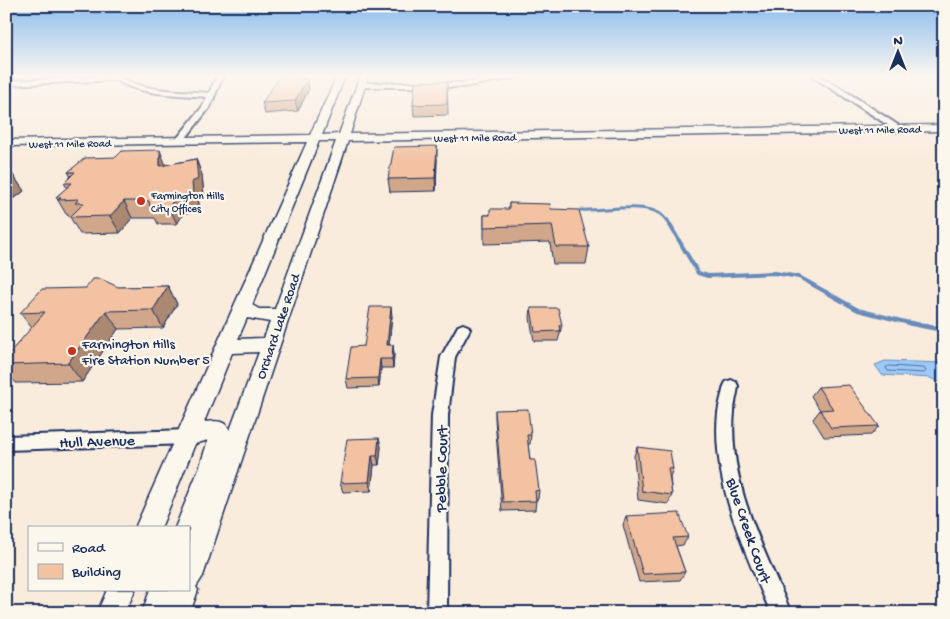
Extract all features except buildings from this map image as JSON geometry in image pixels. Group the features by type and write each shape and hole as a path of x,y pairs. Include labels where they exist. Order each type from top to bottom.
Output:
{"main road":[{"name":"Orchard Lake Road","path":"190,573 343,139 335,123 337,105"},
{"name":"Orchard Lake Road","path":"149,526 313,139 335,123 346,105"},
{"name":"West 11 Mile Road","path":"6,144 944,128"},
{"path":"307,156 324,156 335,161"},
{"path":"243,304 248,312 255,315 281,315"},
{"path":"226,346 271,345"},
{"path":"188,437 210,429 218,430 221,434 212,466 189,526"},
{"path":"111,613 120,592"},
{"path":"156,613 163,592"},
{"path":"176,613 183,592"}],"street":[{"path":"179,141 200,116 206,105"},
{"path":"863,105 900,129"},
{"name":"Pebble Court","path":"437,613 440,425 443,386 448,358 463,328"},
{"name":"Blue Creek Court","path":"731,386 726,402 727,458 738,503 767,582 781,613"},
{"name":"Hull Avenue","path":"6,443 188,437"}],"water":[{"path":"885,361 944,363 944,384 930,378 882,375 875,365"}],"waterway":[{"path":"581,210 641,208 652,210 661,215 667,222"},
{"path":"667,220 698,273 708,276 775,273 799,277 858,310 909,323"},
{"path":"909,323 944,330"}],"place":[{"name":"Farmington Hills City Offices","path":"141,201"},
{"name":"Farmington Hills Fire Station Number 5","path":"72,351"}]}
